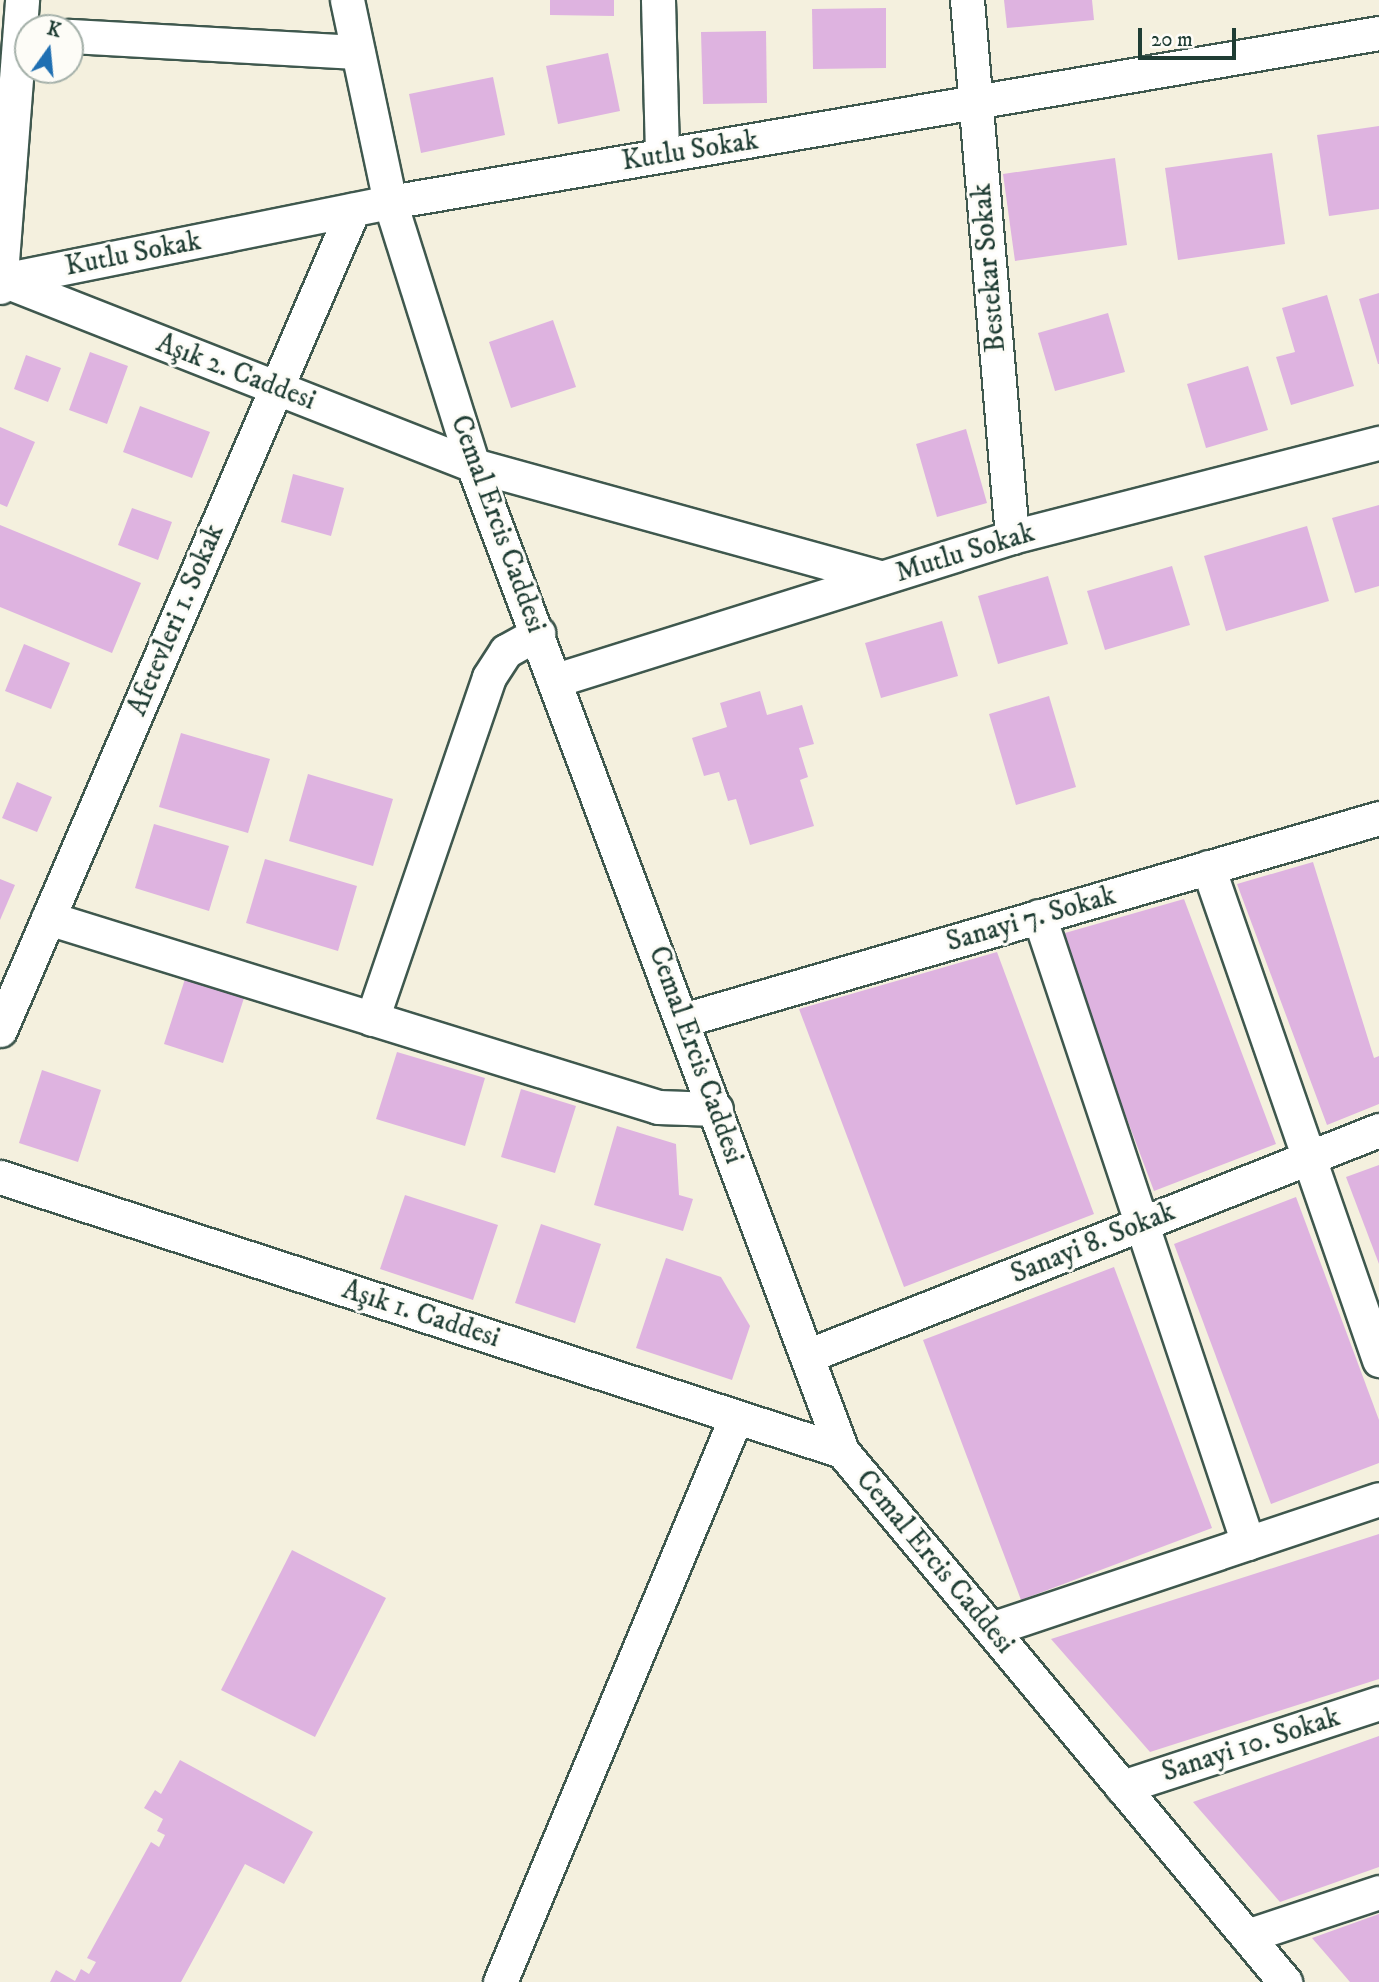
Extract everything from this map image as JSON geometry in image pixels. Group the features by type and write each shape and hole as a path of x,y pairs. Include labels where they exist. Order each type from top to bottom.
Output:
{"street":[{"name":"Cemal Ercis Caddesi","path":"347,0 390,202 473,465 556,680 842,1451 1285,1982"},
{"path":"658,0 662,155"},
{"name":"Bestekar Sokak","path":"967,0 1012,537"},
{"name":"Kutlu Sokak","path":"1,282 390,202 976,105 1379,33"},
{"path":"84,37 358,52"},
{"path":"1,282 19,84"},
{"name":"Afetevleri 1. Sokak","path":"0,1030 353,209"},
{"name":"Aşık 2. Caddesi","path":"1,282 473,465"},
{"name":"Mutlu Sokak","path":"473,465 882,578 1012,537 1379,443"},
{"path":"556,680 882,578"},
{"path":"372,1019 489,677 506,650 538,633"},
{"name":"Sanayi 7. Sokak","path":"683,1020 1379,818"},
{"path":"1208,867 1309,1158 1376,1340"},
{"path":"1040,916 1248,1543"},
{"path":"48,918 658,1107 716,1109"},
{"name":"Sanayi 8. Sokak","path":"807,1356 1379,1130"},
{"name":"Aşık 1. Caddesi","path":"0,1177 842,1451"},
{"path":"500,1982 736,1417"},
{"path":"990,1629 1379,1499"},
{"name":"Sanayi 10. Sokak","path":"1122,1787 1379,1703"},
{"path":"1247,1936 1379,1892"}],"building":[{"path":"550,0 614,0 614,16 550,15"},
{"path":"1004,0 1092,0 1094,20 1007,28"},
{"path":"886,8 886,68 813,69 812,9"},
{"path":"766,31 767,103 703,104 701,32"},
{"path":"608,53 620,111 558,124 546,66"},
{"path":"493,77 505,135 421,153 409,94"},
{"path":"1379,126 1379,209 1329,216 1317,135"},
{"path":"1272,153 1285,244 1178,260 1165,168"},
{"path":"1115,158 1127,245 1015,261 1003,174"},
{"path":"1379,293 1379,364 1378,364 1359,299"},
{"path":"1327,295 1354,386 1291,405 1276,357 1295,352 1282,308"},
{"path":"1108,313 1125,372 1055,391 1038,333"},
{"path":"553,320 576,387 511,408 489,342"},
{"path":"90,352 128,366 107,424 69,410"},
{"path":"26,355 61,368 48,402 14,389"},
{"path":"1248,366 1268,430 1206,448 1187,384"},
{"path":"140,406 210,432 192,478 123,452"},
{"path":"0,427 35,442 7,507 0,504"},
{"path":"966,429 987,503 937,517 916,444"},
{"path":"293,474 344,488 331,536 281,522"},
{"path":"1379,505 1379,586 1355,593 1332,518"},
{"path":"132,508 172,522 158,560 118,545"},
{"path":"0,525 141,583 112,653 0,607"},
{"path":"1307,526 1329,601 1226,631 1204,556"},
{"path":"1172,566 1190,625 1105,650 1087,591"},
{"path":"1048,576 1068,644 998,664 978,596"},
{"path":"942,621 958,676 881,698 865,643"},
{"path":"24,644 70,663 51,709 5,691"},
{"path":"760,691 767,715 802,705 814,744 799,748 808,777 800,780 814,826 750,845 736,799 728,801 719,772 704,776 692,738 727,727 720,703"},
{"path":"1049,696 1076,787 1016,805 989,714"},
{"path":"181,733 270,759 248,833 159,807"},
{"path":"308,774 393,799 373,866 289,841"},
{"path":"17,782 52,797 37,832 2,818"},
{"path":"154,824 229,846 209,911 135,888"},
{"path":"265,859 357,886 338,951 246,923"},
{"path":"1313,862 1374,1058 1379,1056 1379,1104 1327,1125 1237,884"},
{"path":"0,879 15,885 0,920"},
{"path":"1184,899 1276,1144 1154,1191 1058,935"},
{"path":"997,952 1094,1214 904,1287 799,1009"},
{"path":"185,979 244,998 223,1063 164,1044"},
{"path":"397,1052 485,1078 465,1146 376,1119"},
{"path":"42,1070 101,1090 78,1162 19,1143"},
{"path":"521,1089 576,1106 555,1173 501,1157"},
{"path":"617,1126 676,1144 679,1195 693,1199 683,1231 594,1205"},
{"path":"1379,1165 1379,1264 1346,1177"},
{"path":"405,1195 498,1225 473,1300 380,1269"},
{"path":"1296,1197 1379,1420 1379,1463 1271,1504 1174,1244"},
{"path":"541,1224 601,1244 575,1323 515,1303"},
{"path":"666,1258 721,1277 750,1326 732,1380 636,1348"},
{"path":"1114,1267 1212,1528 1021,1600 923,1340"},
{"path":"1379,1534 1379,1679 1150,1752 1051,1639"},
{"path":"292,1550 386,1598 315,1737 221,1690"},
{"path":"1379,1736 1379,1867 1280,1902 1193,1802"},
{"path":"180,1760 313,1832 284,1884 245,1864 181,1982 50,1982 56,1970 75,1981 81,1969 89,1974 96,1962 87,1958 151,1842 159,1847 165,1835 157,1831 163,1819 144,1808 155,1790 161,1794"},
{"path":"1379,1914 1379,1982 1350,1982 1312,1938"}]}
